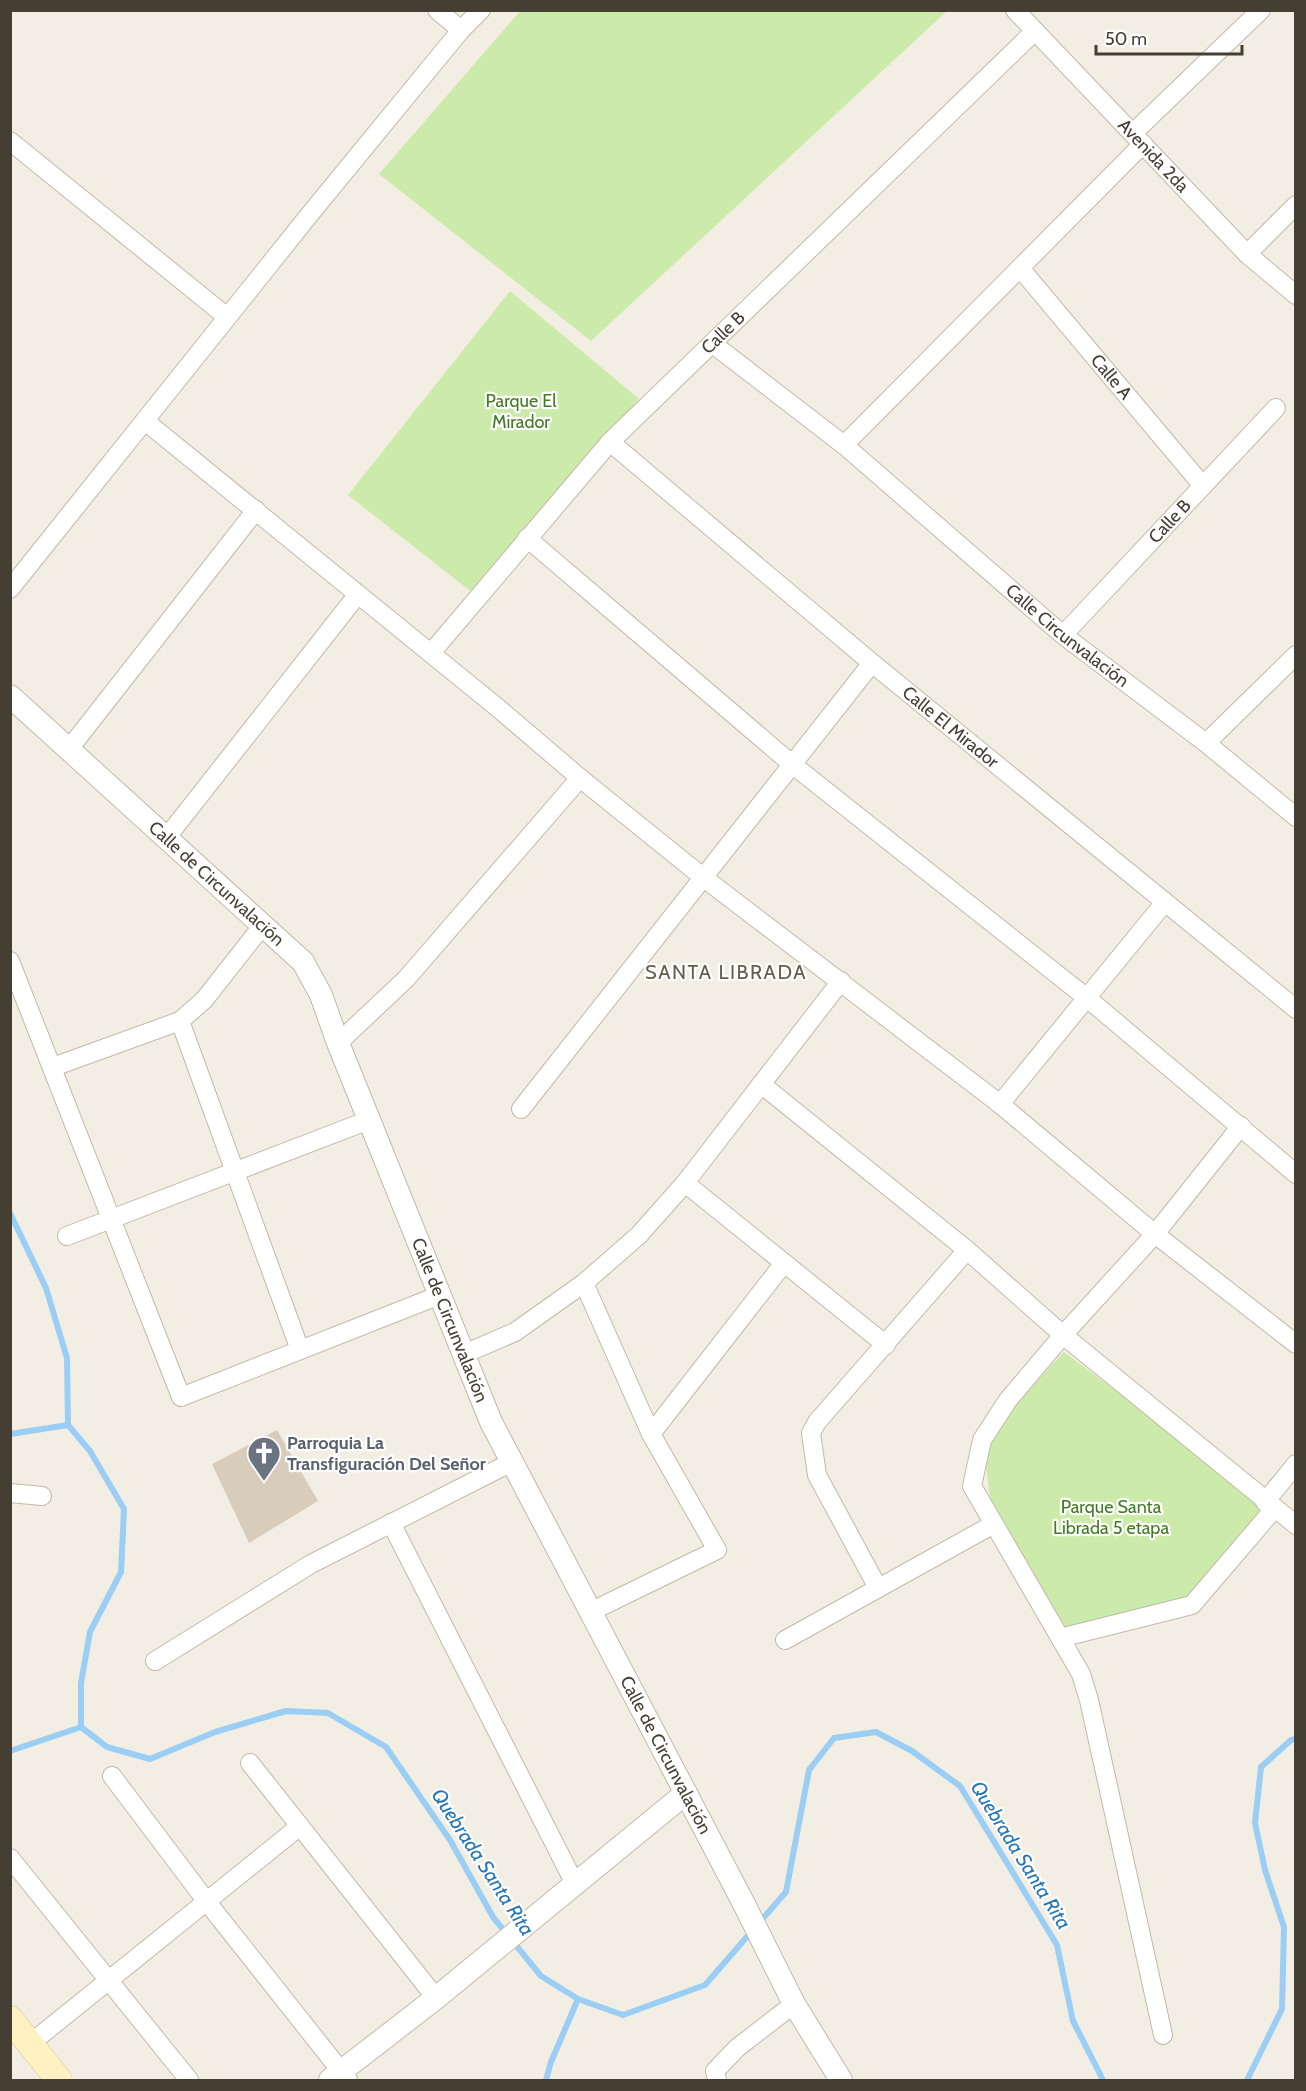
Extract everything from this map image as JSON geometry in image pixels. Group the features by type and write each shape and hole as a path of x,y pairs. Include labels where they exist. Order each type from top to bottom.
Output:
{"main road":[{"path":"10,2019 59,2080"}],"street":[{"path":"437,10 461,30"},
{"path":"10,589 227,317 461,30 481,10"},
{"name":"Avenida 2da","path":"1015,10 1247,254 1296,295"},
{"path":"844,445 1020,268 1138,139 1261,10"},
{"name":"Calle B","path":"431,653 610,442 1035,32"},
{"path":"10,141 227,317"},
{"path":"1247,254 1296,205"},
{"name":"Calle A","path":"1020,268 1203,486"},
{"name":"Calle Circunvalación","path":"712,344 844,445 1063,635 1206,743 1296,818"},
{"name":"Calle B","path":"1063,635 1276,408"},
{"path":"145,421 704,878 1000,1104 1155,1234 1296,1344"},
{"name":"Calle El Mirador","path":"610,442 872,663 1296,1009"},
{"path":"69,749 256,510"},
{"path":"527,538 793,765 1087,998 1296,1174"},
{"path":"167,837 358,594"},
{"path":"1206,743 1296,655"},
{"path":"521,1109 872,663"},
{"name":"Calle de Circunvalación","path":"10,696 303,962 321,995 338,1043 490,1422 744,1904 794,2004 841,2080"},
{"path":"338,1043 406,979 580,778"},
{"path":"1000,1104 1165,902"},
{"path":"53,1067 180,1021 204,1000 263,925"},
{"path":"10,961 181,1397 440,1295"},
{"path":"464,1354 515,1332 584,1283 639,1235 685,1183 841,981"},
{"path":"180,1021 300,1350"},
{"path":"761,1084 968,1250 1063,1335 1296,1526"},
{"path":"66,1236 369,1119"},
{"path":"1163,2035 1089,1700 1081,1674 972,1486 982,1440 1008,1400 1063,1335 1155,1234 1241,1126"},
{"path":"685,1183 886,1345"},
{"path":"878,1588 817,1475 811,1434 818,1422 968,1250"},
{"path":"651,1434 784,1263"},
{"path":"584,1283 651,1434 717,1550 590,1612"},
{"path":"155,1661 311,1564 512,1462"},
{"path":"1060,1638 1192,1605 1270,1505 1296,1464"},
{"path":"10,1493 42,1496"},
{"path":"391,1523 575,1884"},
{"path":"785,1640 994,1524"},
{"path":"250,1763 436,1998"},
{"path":"112,1776 340,2078 686,1793"},
{"path":"31,2043 300,1826"},
{"path":"10,1858 189,2080"},
{"path":"717,2080 715,2071 736,2048 794,2004"}],"green space":[{"path":"521,10 947,11 591,341 379,174"},
{"name":"Parque El Mirador","path":"510,291 639,399 478,597 348,495"},
{"name":"Parque Santa Librada 5 etapa","path":"1064,1352 1265,1502 1192,1605 1060,1638 994,1524 982,1440"}],"building":[{"name":"Parroquia La Transfiguración Del Señor","path":"277,1430 318,1501 249,1543 212,1464"}],"waterway":[{"name":"Quebrada Santa Rita","path":"10,1213 46,1288 67,1358 68,1425 90,1451 124,1509 121,1572 90,1632 81,1683 81,1727 107,1747 150,1759 215,1732 286,1711 328,1713 386,1747 450,1840 493,1917 541,1976 578,1999 623,2015 705,1985 752,1931"},
{"path":"10,1434 68,1425"},
{"path":"10,1751 81,1727"},
{"name":"Quebrada Santa Rita","path":"759,1923 786,1892 809,1770 834,1738 876,1732 912,1751 960,1786 1057,1945 1073,2021 1103,2080"},
{"name":"Quebrada Santa Rita","path":"1247,2080 1282,2009 1284,1927 1265,1870 1255,1823 1261,1767 1291,1740 1296,1739"},
{"path":"546,2080 551,2062 578,1999"}],"place":[{"name":"Parroquia La Transfiguración Del Señor","path":"264,1482"}],"district":[{"name":"SANTA LIBRADA","path":"726,972"}]}
